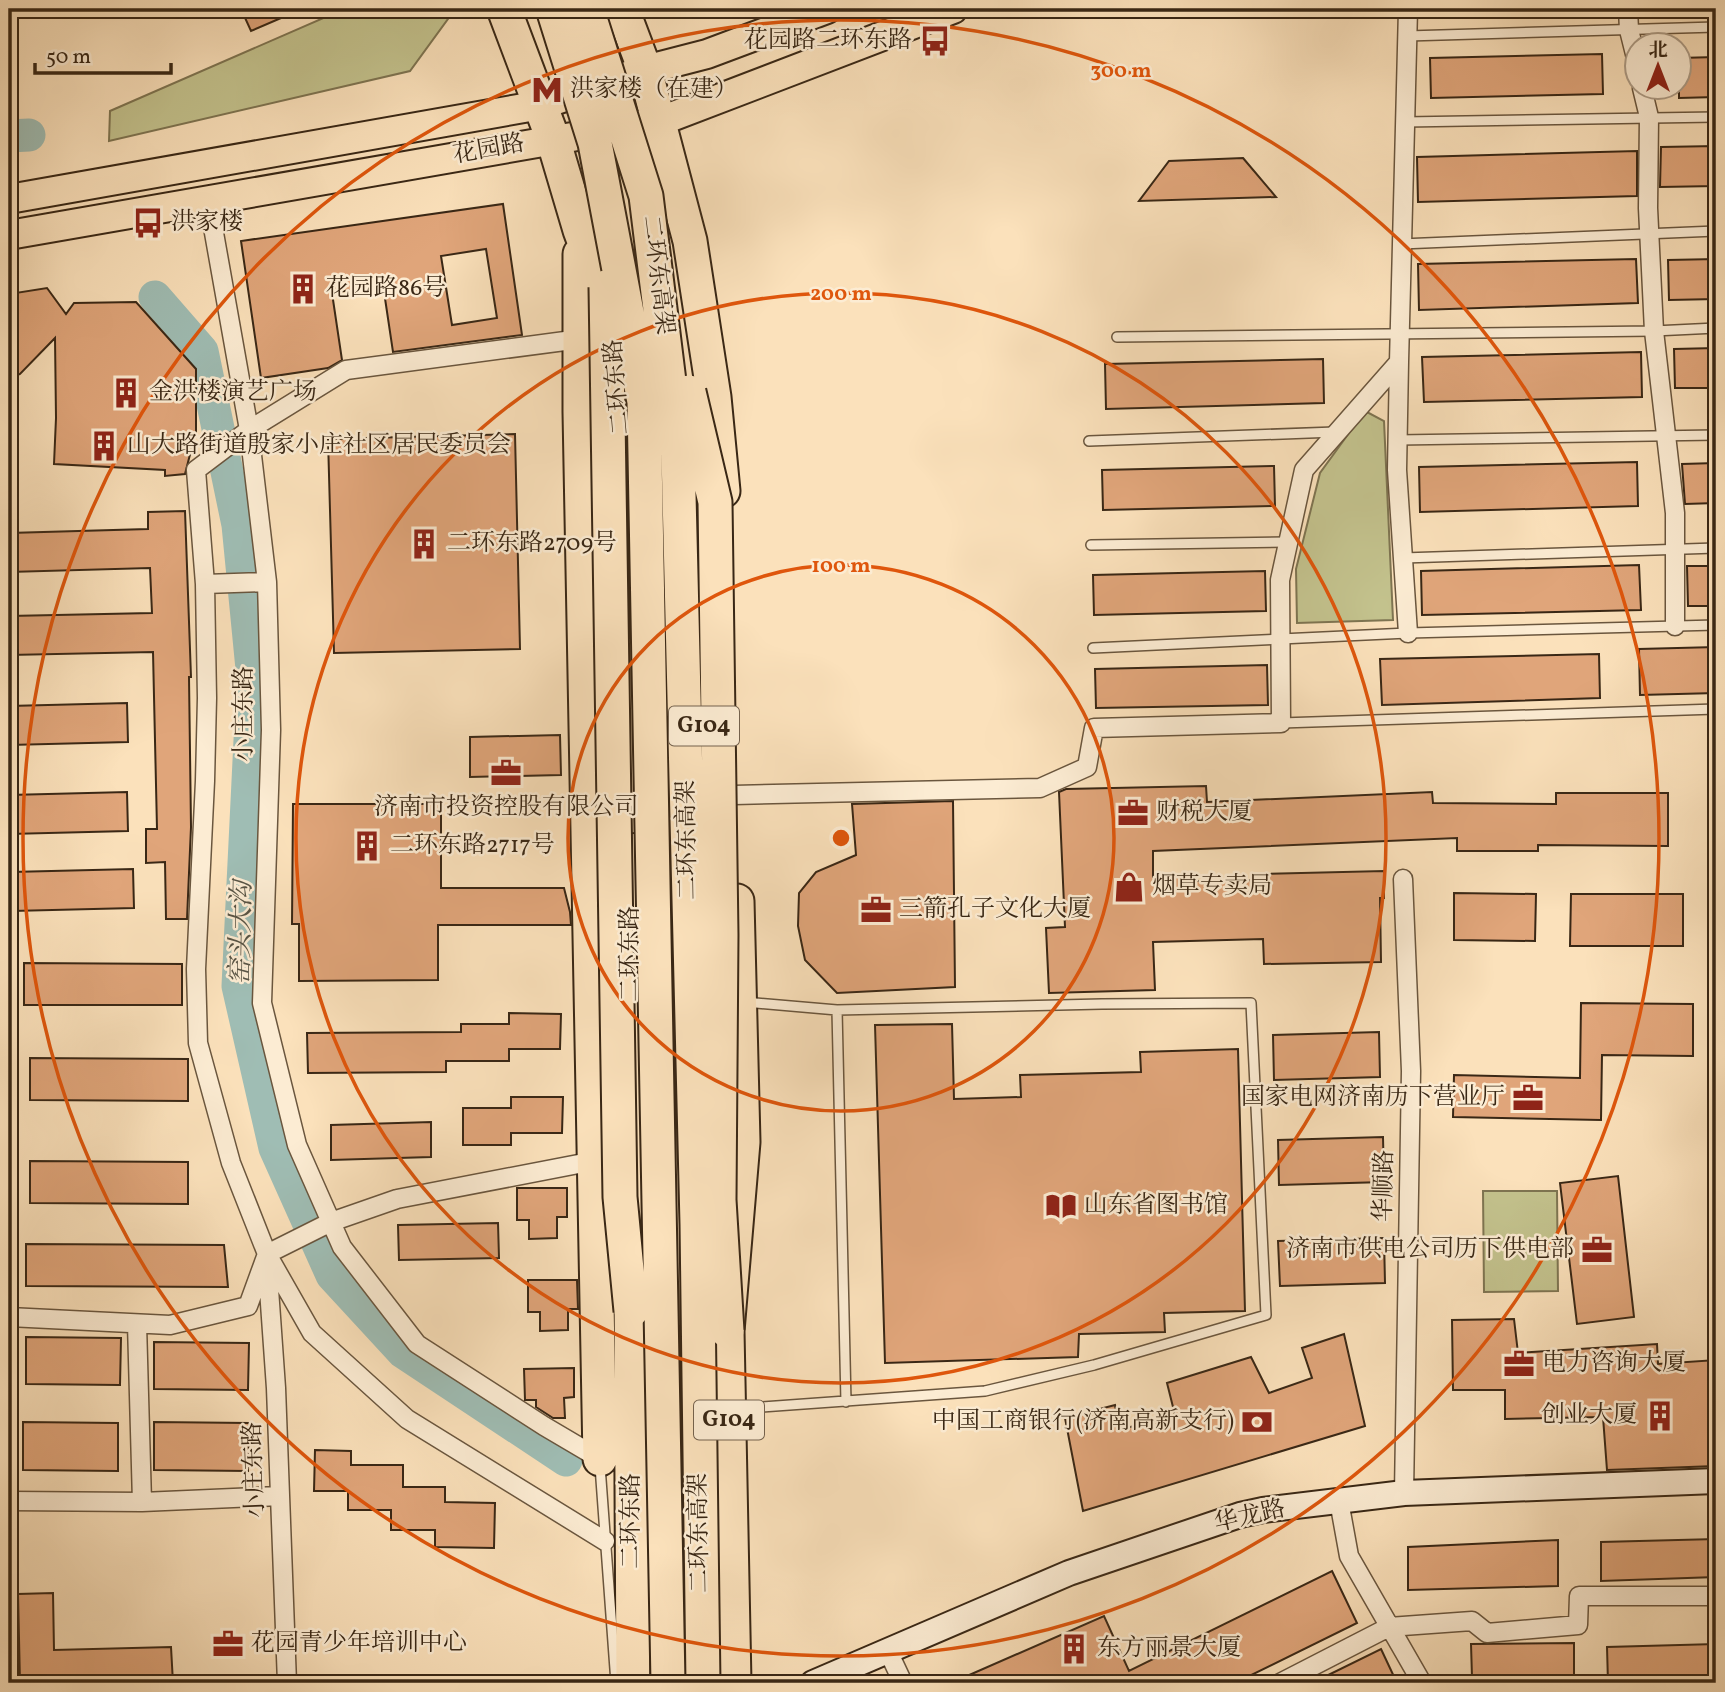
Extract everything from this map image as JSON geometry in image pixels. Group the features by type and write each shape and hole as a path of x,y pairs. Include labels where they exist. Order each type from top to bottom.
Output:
{"highway":[{"name":"二环东路","path":"504,9 553,139 580,230 612,316 628,509 631,1311 626,1402 614,1452"},
{"name":"二环东高架","path":"553,9 596,143 644,402 668,1683"},
{"name":"二环东高架","path":"587,9 646,196 678,454 697,1224 702,1683"},
{"name":"G104","path":"622,9 645,70 658,122 699,490 711,1250 727,1331 734,1683"},
{"path":"658,122 690,241 714,397 729,548 743,1142 727,1331"},
{"path":"605,194 620,1197 631,1311"},
{"name":"二环东路","path":"580,230 594,1161 619,1545 633,1683"},
{"path":"661,308 681,354 715,502 721,935 719,1200 727,1331"}],"main road":[{"name":"花园路","path":"9,199 541,105 645,70 706,54 827,9"},
{"name":"花园路","path":"9,235 658,122 953,9"},
{"path":"356,138 363,173"},
{"name":"华龙路","path":"813,1683 1069,1573 1240,1515 1404,1493 1716,1481"}],"street":[{"path":"1408,9 1398,440 1408,633"},
{"path":"1628,9 1629,30"},
{"path":"1645,102 1649,117 1649,234 1654,331 1675,513 1675,626"},
{"name":"小庄东路","path":"208,200 248,430 262,582 271,730 262,1003 297,1145 342,1247 417,1344 544,1426 614,1452"},
{"path":"580,339 346,370 248,430 196,470 205,584 205,781 196,969 198,1043 230,1163 267,1254 312,1333 407,1419 619,1545"},
{"path":"734,795 1040,788 1087,767 1094,728 1281,723 1280,580 1304,470 1399,362"},
{"path":"205,584 262,582"},
{"name":"华顺路","path":"1403,879 1412,1071 1404,1493"},
{"path":"9,1317 170,1325 248,1306 267,1254 331,1222 397,1199 594,1161"},
{"name":"小庄东路","path":"267,1254 287,1683"},
{"path":"137,1324 142,1502"},
{"path":"9,1501 142,1502 280,1496"},
{"path":"1339,1502 1349,1556 1422,1683"},
{"path":"1280,1683 1389,1627 1472,1621 1487,1633 1578,1625 1579,1596 1716,1595"},
{"path":"888,1651 903,1683"}],"lane":[{"path":"1407,36 1716,27"},
{"path":"1405,122 1716,117"},
{"path":"1401,244 1716,231"},
{"path":"1118,337 1716,328"},
{"path":"1089,441 1337,432"},
{"path":"1398,440 1716,435"},
{"path":"1091,545 1288,542"},
{"path":"1404,558 1716,548"},
{"path":"1093,648 1408,633 1716,625"},
{"path":"1281,723 1716,709"},
{"path":"729,1409 985,1391 1094,1365 1266,1315 1251,1003 837,1010 739,1001"},
{"path":"837,1010 846,1402"},
{"path":"615,1683 619,1545"}],"shaded area":[{"path":"344,9 452,9 453,12 410,71 109,141 110,111"},
{"path":"1365,411 1384,421 1393,620 1297,623 1296,569 1320,473"},
{"path":"1483,1191 1557,1191 1558,1291 1484,1292"}],"building":[{"path":"241,9 302,9 251,31"},
{"path":"1602,54 1603,94 1431,98 1430,58"},
{"path":"1716,57 1716,97 1694,98 1694,58"},
{"path":"1716,146 1716,186 1660,187 1661,147"},
{"path":"1637,151 1637,196 1418,202 1417,157"},
{"path":"1243,158 1276,197 1139,201 1169,161"},
{"name":"花园路86号","path":"503,204 522,335 393,352 383,285 332,293 342,360 328,368 261,378 241,241","holes":["486,249 497,318 452,325 441,256"]},
{"path":"1636,259 1638,303 1419,310 1418,264"},
{"path":"1716,259 1716,299 1669,300 1668,260"},
{"name":"金洪楼演艺广场","path":"47,288 66,314 74,303 136,302 196,369 196,431 185,474 165,476 165,470 54,464 55,338 20,374 9,379 9,294"},
{"path":"1716,348 1716,388 1675,388 1674,349"},
{"path":"1641,352 1642,397 1424,402 1422,357"},
{"path":"1323,359 1324,403 1106,409 1105,364"},
{"name":"二环东路2709号","path":"515,434 520,649 334,653 328,439"},
{"path":"1637,462 1638,506 1420,512 1419,467"},
{"path":"1716,463 1716,503 1685,504 1682,464"},
{"path":"1274,466 1275,506 1103,510 1102,470"},
{"path":"185,511 191,677 191,827 187,919 166,919 165,862 146,863 146,829 157,829 153,652 9,655 9,616 152,613 150,568 9,572 9,533 148,529 148,512"},
{"path":"1639,565 1641,610 1422,615 1421,571"},
{"path":"1687,566 1716,566 1716,606 1688,606"},
{"path":"1265,571 1266,611 1094,615 1093,575"},
{"path":"1716,647 1716,693 1640,695 1639,649"},
{"path":"1599,654 1600,698 1382,705 1380,659"},
{"path":"1267,665 1268,705 1096,708 1095,669"},
{"path":"127,703 128,742 9,745 9,706"},
{"path":"560,735 561,775 470,777 470,737"},
{"path":"1206,786 1207,802 1432,792 1433,803 1556,804 1556,793 1668,793 1668,846 1538,845 1538,851 1457,851 1457,838 1153,851 1153,877 1195,876 1195,881 1258,880 1258,874 1384,871 1384,898 1380,898 1381,962 1264,964 1263,939 1153,942 1155,990 1049,993 1046,928 1065,927 1059,792 1066,789"},
{"path":"127,792 128,831 9,834 9,795"},
{"name":"三箭孔子文化大厦","path":"953,801 955,987 837,993 805,960 798,926 799,893 816,872 856,855 852,804"},
{"name":"二环东路2717号","path":"293,804 441,804 441,888 564,888 571,925 438,925 438,980 299,981 299,924 292,924"},
{"path":"133,869 134,908 12,911 11,872"},
{"path":"1454,893 1536,894 1535,941 1454,940"},
{"path":"1571,894 1683,894 1683,946 1570,946"},
{"path":"24,963 182,964 182,1005 24,1005"},
{"path":"1581,1003 1693,1004 1693,1056 1602,1055 1601,1120 1453,1117 1454,1075 1580,1078"},
{"path":"509,1013 561,1014 560,1049 509,1049 509,1061 446,1061 446,1072 308,1073 307,1033 461,1032 461,1024 509,1024"},
{"name":"山东省图书馆","path":"952,1024 954,1099 1021,1097 1020,1075 1141,1072 1140,1052 1238,1049 1245,1311 1164,1313 1165,1332 1079,1334 1078,1357 885,1363 875,1025"},
{"path":"1379,1032 1380,1077 1274,1080 1273,1035"},
{"path":"30,1058 188,1059 188,1101 30,1100"},
{"path":"511,1097 563,1097 562,1133 511,1133 511,1145 463,1145 463,1108 511,1108"},
{"path":"431,1122 431,1157 331,1160 331,1125"},
{"path":"1383,1137 1384,1182 1279,1185 1278,1140"},
{"path":"30,1161 188,1162 188,1204 30,1203"},
{"name":"济南市供电公司历下供电部","path":"1618,1176 1634,1317 1577,1324 1560,1183"},
{"path":"517,1188 567,1188 567,1217 557,1217 557,1238 529,1239 529,1220 517,1220"},
{"path":"498,1223 499,1258 399,1260 398,1225"},
{"path":"1384,1238 1385,1283 1280,1286 1278,1241"},
{"path":"26,1244 224,1245 228,1287 26,1286"},
{"path":"528,1280 577,1280 578,1309 568,1309 568,1330 540,1331 540,1312 528,1312"},
{"path":"1514,1319 1518,1353 1657,1344 1658,1364 1716,1360 1716,1466 1607,1470 1603,1417 1505,1419 1505,1390 1453,1390 1452,1320"},
{"name":"中国工商银行(济南高新支行)","path":"1344,1334 1365,1426 1083,1511 1065,1418 1115,1405 1119,1430 1175,1415 1167,1383 1251,1357 1269,1393 1312,1378 1302,1348"},
{"path":"26,1337 121,1338 120,1385 26,1384"},
{"path":"154,1342 249,1343 248,1390 154,1389"},
{"path":"574,1368 574,1397 564,1398 565,1418 553,1418 536,1407 536,1400 525,1400 524,1369"},
{"path":"23,1422 118,1423 118,1471 23,1470"},
{"path":"154,1422 249,1423 248,1471 154,1470"},
{"path":"315,1450 351,1451 351,1465 403,1465 403,1487 445,1487 445,1502 495,1503 494,1548 435,1547 435,1530 391,1530 391,1510 348,1510 348,1491 314,1491"},
{"path":"1716,1539 1716,1577 1601,1581 1601,1542"},
{"path":"1558,1540 1558,1586 1408,1590 1408,1547"},
{"path":"1332,1571 1357,1623 1235,1683 951,1683 1104,1616 1129,1671"},
{"path":"53,1593 54,1650 171,1647 173,1683 20,1683 18,1594"},
{"path":"1574,1643 1574,1676 1472,1677 1471,1644"},
{"path":"1716,1644 1716,1683 1608,1683 1607,1647"},
{"path":"1381,1649 1397,1683 1312,1683"}],"waterway":[{"name":"窑头大沟","path":"9,136 29,135"},
{"name":"窑头大沟","path":"155,297 202,351 238,525 253,679 238,986 275,1148 332,1275 403,1352 566,1460"}],"place":[{"name":"花园路二环东路","path":"935,41"},
{"name":"洪家楼（在建）","path":"547,90"},
{"name":"洪家楼","path":"148,223"},
{"name":"花园路86号","path":"303,289"},
{"name":"金洪楼演艺广场","path":"126,393"},
{"name":"山大路街道殷家小庄社区居民委员会","path":"104,446"},
{"name":"二环东路2709号","path":"424,544"},
{"name":"济南市投资控股有限公司","path":"506,773"},
{"name":"财税大厦","path":"1133,813"},
{"name":"二环东路2717号","path":"367,846"},
{"name":"烟草专卖局","path":"1129,887"},
{"name":"三箭孔子文化大厦","path":"876,910"},
{"name":"国家电网济南历下营业厅","path":"1528,1098"},
{"name":"山东省图书馆","path":"1061,1206"},
{"name":"济南市供电公司历下供电部","path":"1597,1250"},
{"name":"电力咨询大厦","path":"1519,1364"},
{"name":"创业大厦","path":"1660,1416"},
{"name":"中国工商银行(济南高新支行)","path":"1257,1422"},
{"name":"花园青少年培训中心","path":"228,1644"},
{"name":"东方丽景大厦","path":"1074,1649"}]}
